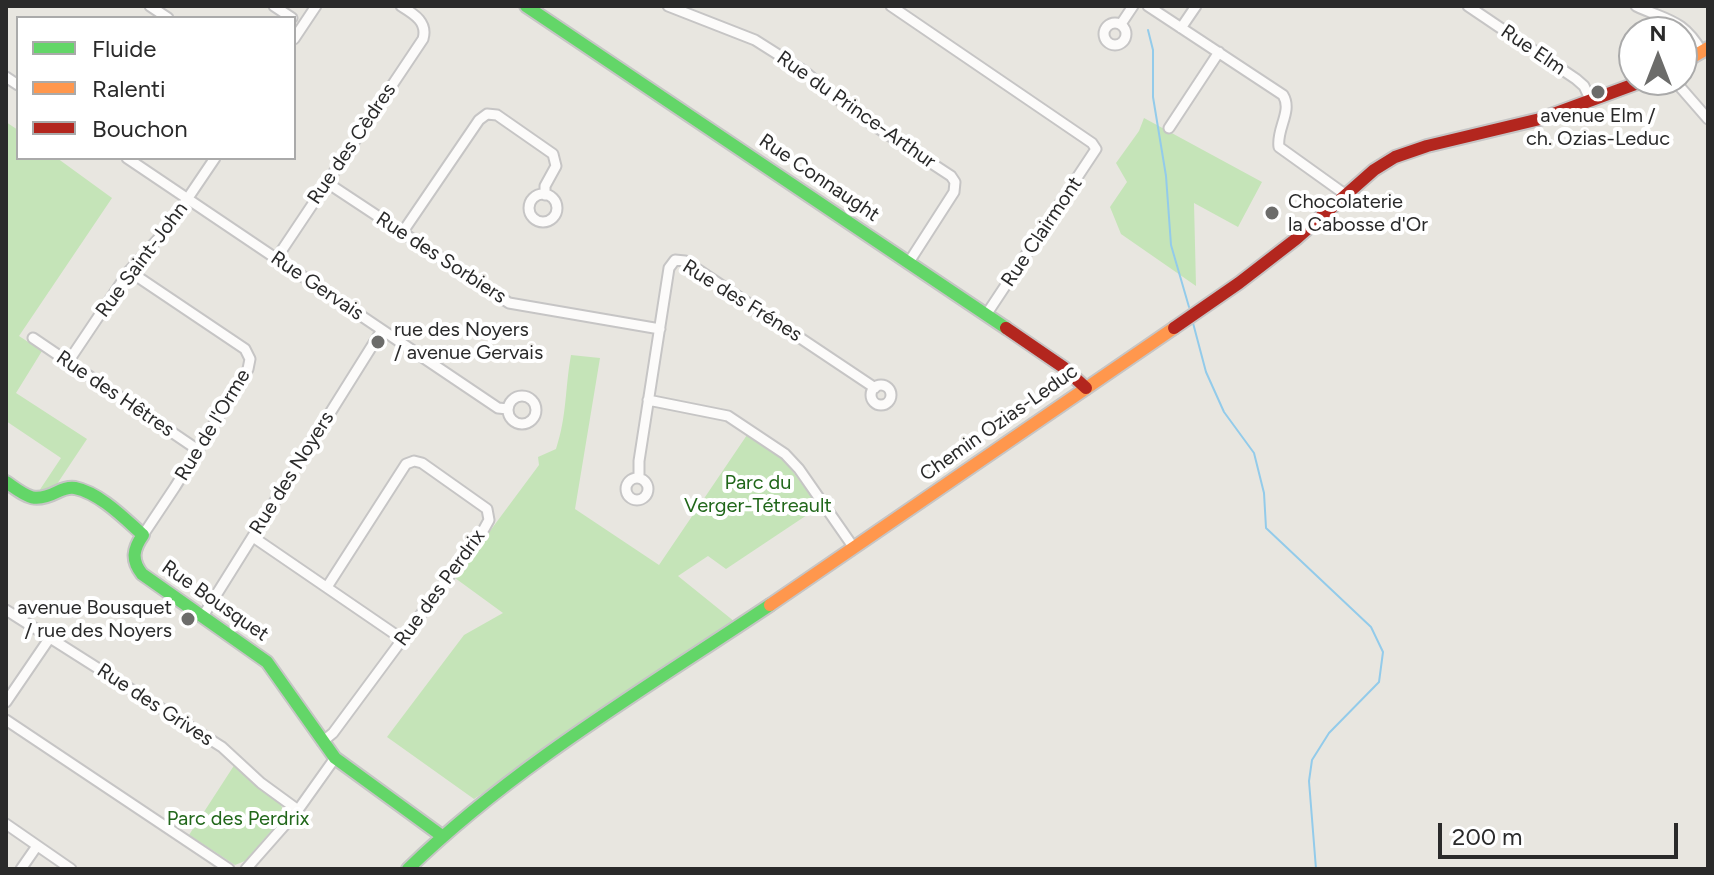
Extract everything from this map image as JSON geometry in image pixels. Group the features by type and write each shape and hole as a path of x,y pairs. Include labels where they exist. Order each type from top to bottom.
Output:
{"street":[{"path":"297,21 316,6"},
{"name":"Rue des Cèdres","path":"276,259 423,39 424,27 414,14 401,6"},
{"name":"Rue Connaught","path":"526,6 1063,367 1086,388"},
{"name":"Rue du Prince-Arthur","path":"668,6 755,40 804,71 855,113 951,176 955,184 954,192 909,262"},
{"name":"Rue Clairmont","path":"892,6 1092,143 1096,149 986,315"},
{"path":"1121,24 1133,6"},
{"path":"1148,6 1285,96 1287,105 1278,138 1279,147 1346,195"},
{"path":"1181,28 1196,6"},
{"name":"Rue Elm","path":"1468,6 1576,79 1584,86 1591,101"},
{"path":"1636,6 1679,23 1705,50"},
{"path":"1169,128 1219,52"},
{"name":"Chemin Ozias-Leduc","path":"408,869 504,784 854,548 1268,261 1374,170 1395,157 1427,146 1517,126 1618,91"},
{"path":"1688,96 1708,119"},
{"path":"402,233 479,120 487,114 497,115 553,154 556,166 545,186 545,195"},
{"name":"Rue Gervais","path":"130,160 498,408 508,409"},
{"name":"Rue Saint-John","path":"68,362 129,271 158,241 214,160"},
{"name":"Rue des Sorbiers","path":"326,182 509,303 660,329"},
{"name":"Rue des Frénes","path":"639,478 648,400 673,261 681,260 875,388"},
{"name":"Rue de l'Orme","path":"129,271 242,347 250,356 248,369 143,535"},
{"name":"Rue des Noyers","path":"203,616 382,330"},
{"name":"Rue des Hêtres","path":"33,338 198,450"},
{"path":"648,400 724,414 785,454 799,469 854,548"},
{"name":"Rue des Perdrix","path":"322,742 333,733 486,527 489,514 482,503 422,463 414,461 406,464 327,587"},
{"path":"6,482 29,497 38,499 64,488 76,488 143,535"},
{"name":"Rue Bousquet","path":"143,535 133,553 136,568 271,667 335,758 442,836"},
{"path":"253,537 402,639"},
{"name":"Rue des Grives","path":"6,610 222,747 261,783 298,810"},
{"path":"6,702 49,639"},
{"path":"6,720 229,869"},
{"path":"246,869 298,810 335,758"},
{"path":"6,824 71,869"},
{"path":"21,869 37,846"}],"green space":[{"path":"1144,118 1262,182 1238,227 1194,203 1196,286 1121,234 1110,207 1127,182 1116,163 1139,131"},
{"path":"6,122 16,129 16,160 60,160 112,198 19,336 42,351 16,393 87,439 55,487 37,494 61,458 6,421"},
{"name":"Parc du Verger-Tétreault","path":"571,355 600,358 575,509 659,565 747,435 785,461 819,507 726,569 708,556 678,576 735,622 474,799 387,737 464,635 503,613 455,578 539,465 538,457 556,449"},
{"name":"Parc des Perdrix","path":"235,764 252,783 281,805 285,815 245,861 235,865 189,835"}],"waterway":[{"path":"1148,30 1153,50 1153,97 1166,176 1171,245 1189,307"},
{"path":"1193,323 1206,372 1224,412 1254,453 1264,493 1266,528 1371,627 1383,652 1379,682 1329,733 1312,760 1309,781 1316,869"}],"traffic: fast":[{"path":"526,6 1006,328"},
{"path":"6,482 36,498 75,488 94,495 112,507 143,535 135,554 142,574 267,662 335,758 442,836"},
{"path":"408,869 449,831 537,762 770,605"}],"traffic: slow":[{"path":"1698,54 1708,48"},
{"path":"770,605 1174,328"}],"traffic: jam":[{"path":"1174,328 1296,239 1374,170 1395,157 1427,146 1540,119 1618,90"},
{"path":"1006,328 1063,367 1086,388"}],"place":[{"name":"avenue Elm / ch. Ozias-Leduc","path":"1598,92"},
{"name":"Chocolaterie la Cabosse d'Or","path":"1272,213"},
{"name":"rue des Noyers / avenue Gervais","path":"378,342"},
{"name":"avenue Bousquet / rue des Noyers","path":"188,619"}]}
